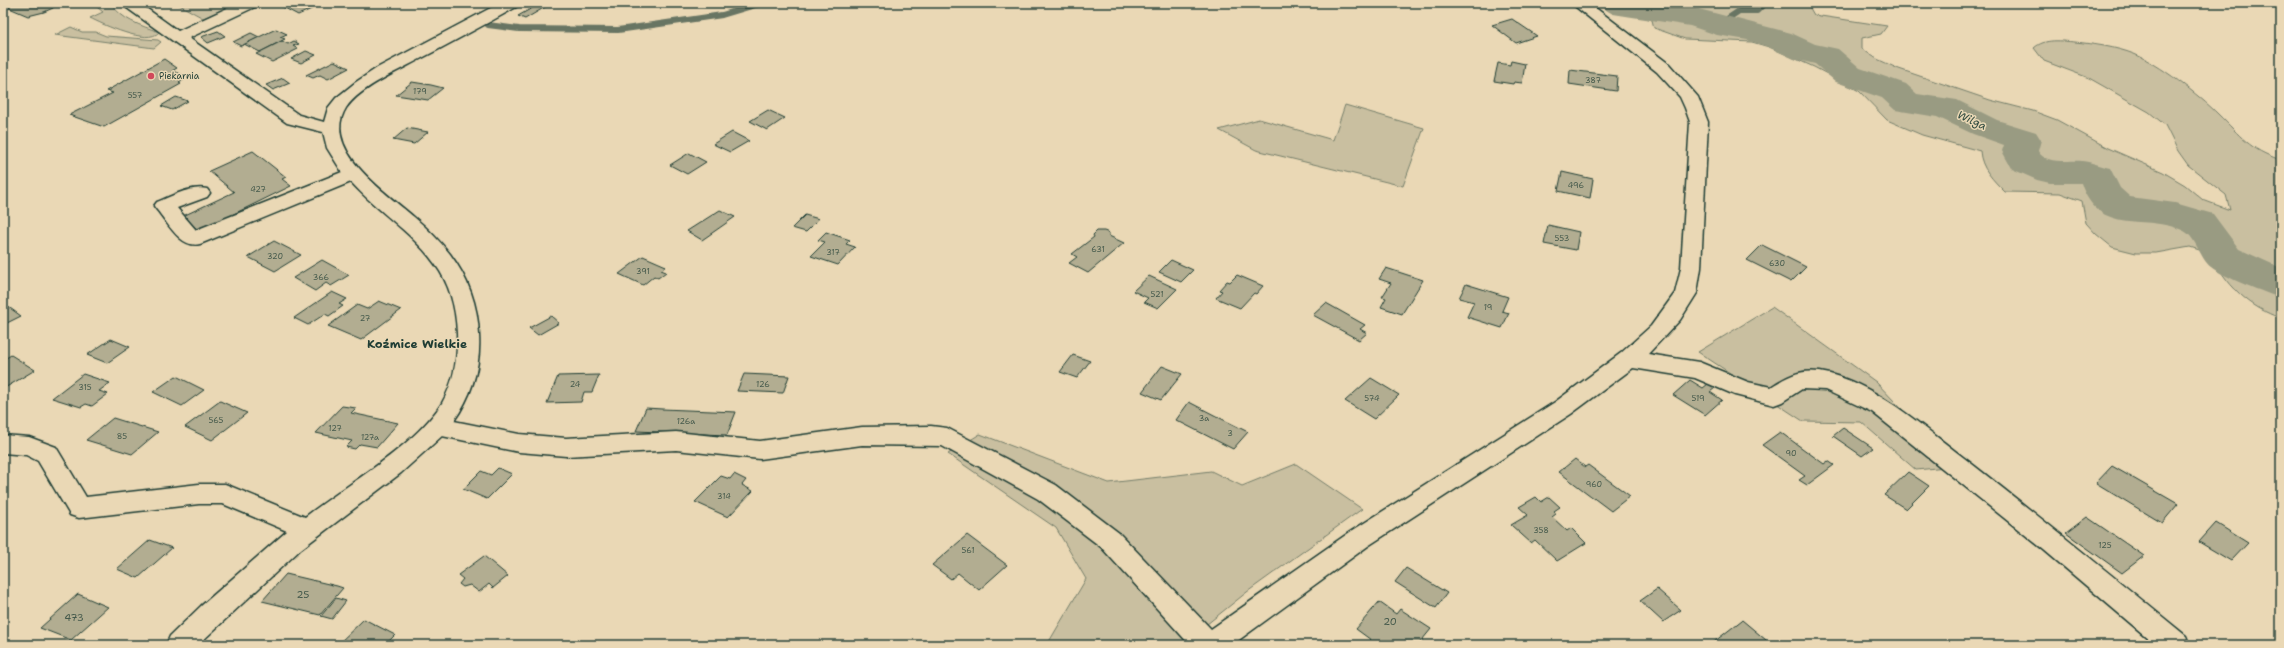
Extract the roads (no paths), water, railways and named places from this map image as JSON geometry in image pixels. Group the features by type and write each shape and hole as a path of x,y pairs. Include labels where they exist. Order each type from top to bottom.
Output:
{"street":[{"path":"128,3 178,36 293,119 331,129"},
{"path":"178,36 251,3"},
{"path":"180,645 267,563 308,529 413,448 437,426 457,397 465,374 468,350 468,328 462,299 454,277 440,257 422,236 354,174 340,156 332,142 331,129 334,114 342,104 364,85 383,72 512,3"},
{"path":"437,426 519,443 566,447 676,441 760,450 862,436 931,435 947,437 1047,492 1110,540 1209,645 1359,539 1563,408 1629,359 1659,332 1686,293 1691,268 1699,122 1688,94 1675,80 1652,59 1579,3"},
{"path":"200,193 164,206 193,239 354,174"},
{"path":"1629,359 1699,370 1743,389 1774,396 1798,380 1828,382 1880,406 2053,542 2176,645"},
{"path":"3,444 29,446 47,454 79,508 198,494 225,494 308,529"}],"waterway":[{"path":"488,25 519,29 618,30 722,15 762,3"},
{"name":"Wilga","path":"1617,3 1624,7 1695,17 1728,28 1751,31 1780,40 1806,52 1826,56 1848,75 1894,91 1907,103 1945,107 1985,127 2023,140 2020,151 2025,161 2050,172 2083,172 2097,176 2103,193 2119,208 2175,215 2199,223 2225,258 2281,284"},
{"path":"1706,20 1727,19 1739,11 1757,11 1763,5 1762,3"}],"place":[{"name":"Piekarnia","path":"151,76"}],"district":[{"name":"Koźmice Wielkie","path":"417,344"}]}
